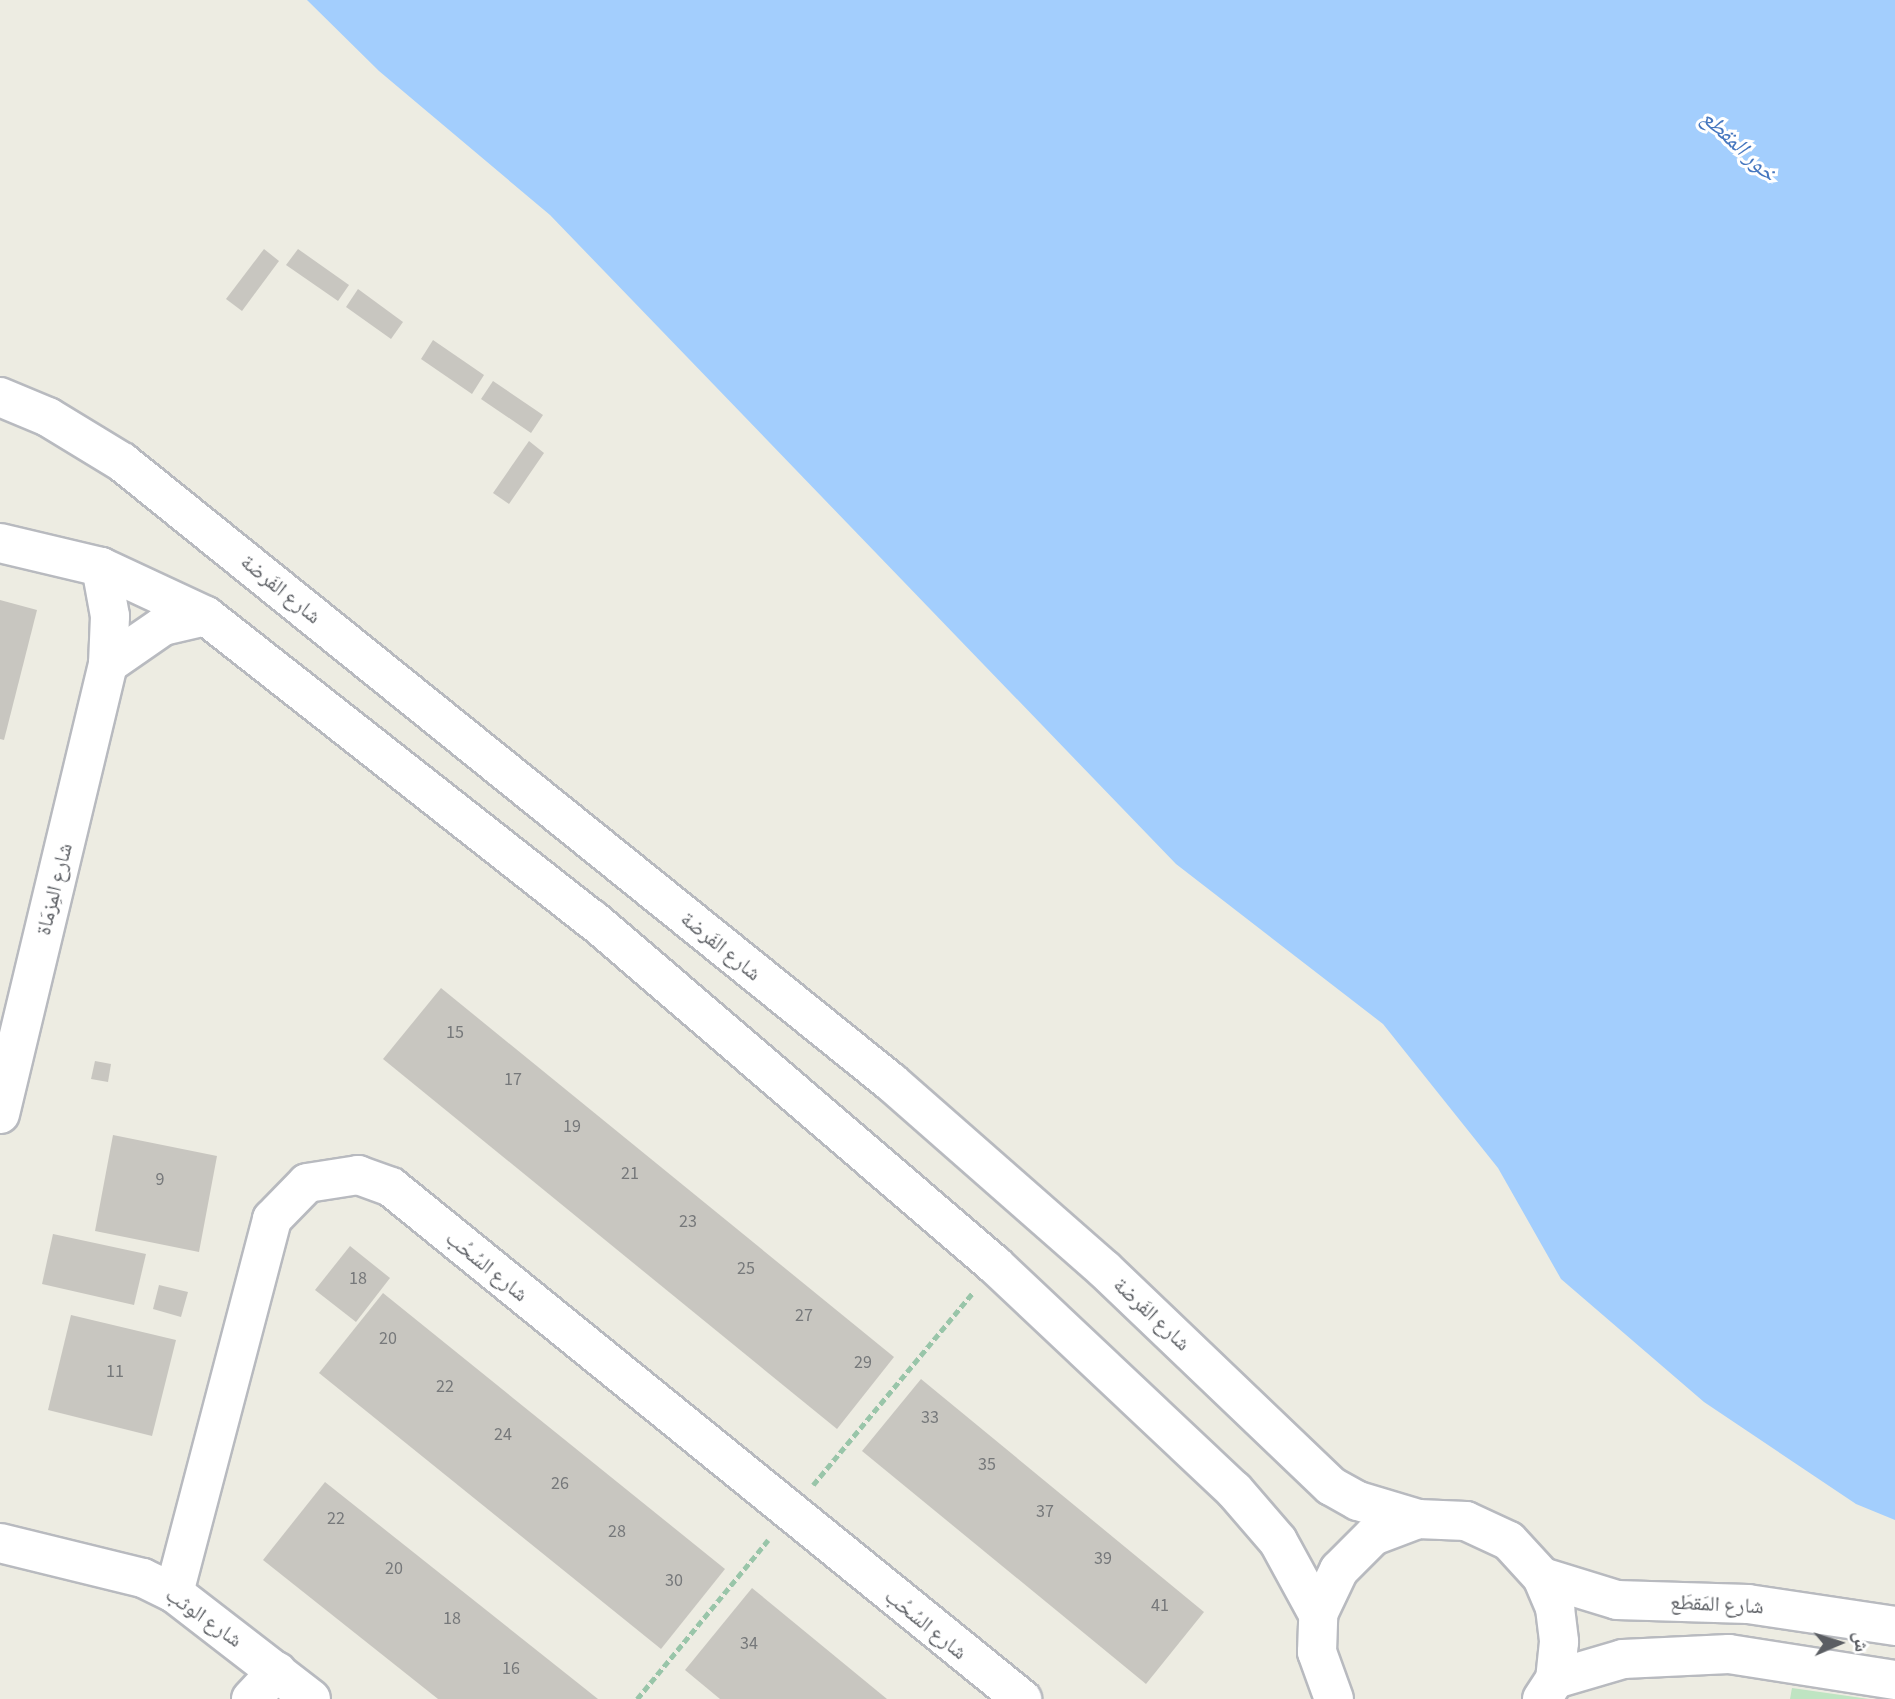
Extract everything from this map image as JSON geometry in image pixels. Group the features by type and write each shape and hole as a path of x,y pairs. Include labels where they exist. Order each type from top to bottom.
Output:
{"street":[{"name":"شارع الفَرضة","path":"0,397 58,422 122,462 891,1082 1104,1269 1331,1486 1358,1502 1418,1519"},
{"path":"0,543 101,567 206,617 593,920 995,1265 1257,1514 1293,1564 1318,1614"},
{"name":"شارع المِزمَاة","path":"0,1114 108,664 110,615 101,567"},
{"path":"108,664 163,626 206,617"},
{"name":"شارع السُحُب","path":"174,1593 272,1219 307,1183 358,1175 391,1187 998,1688 1022,1699"},
{"path":"1334,1699 1318,1652 1318,1614 1339,1570 1373,1536 1418,1519 1466,1521 1509,1541 1542,1577 1555,1608 1549,1689 1623,1658 1703,1653 1895,1680"},
{"name":"شارع الوثب","path":"0,1543 121,1572 174,1593 311,1699"},
{"name":"شارع المَقطَع","path":"1542,1577 1586,1595 1617,1600 1748,1604 1895,1626"},
{"path":"251,1699 277,1671"}],"green space":[{"path":"1792,1688 1869,1699 1790,1699"}],"water":[{"name":"خور المقطع","path":"307,0 1895,0 1895,1520 1856,1504 1704,1402 1561,1279 1498,1168 1383,1024 1176,864 550,215 379,71"}],"building":[{"path":"264,249 279,261 242,311 226,299"},
{"path":"298,249 349,285 338,301 286,265"},
{"path":"358,289 403,322 391,339 346,307"},
{"path":"433,340 484,375 472,394 421,359"},
{"path":"493,381 543,415 531,433 481,399"},
{"path":"529,441 544,453 509,504 493,493"},
{"path":"0,600 37,610 4,740 0,739"},
{"path":"441,988 894,1357 837,1429 383,1059"},
{"path":"95,1061 111,1064 108,1082 91,1079"},
{"path":"113,1135 217,1156 199,1252 95,1231"},
{"path":"53,1234 146,1254 134,1305 42,1284"},
{"path":"350,1246 390,1278 356,1322 315,1290"},
{"path":"159,1285 188,1292 181,1317 153,1309"},
{"path":"383,1293 725,1569 661,1649 319,1373"},
{"path":"71,1315 176,1340 152,1436 48,1410"},
{"path":"921,1379 1204,1612 1146,1684 862,1451"},
{"path":"325,1482 598,1699 438,1699 263,1560"},
{"path":"752,1588 887,1699 720,1699 685,1670"}]}
